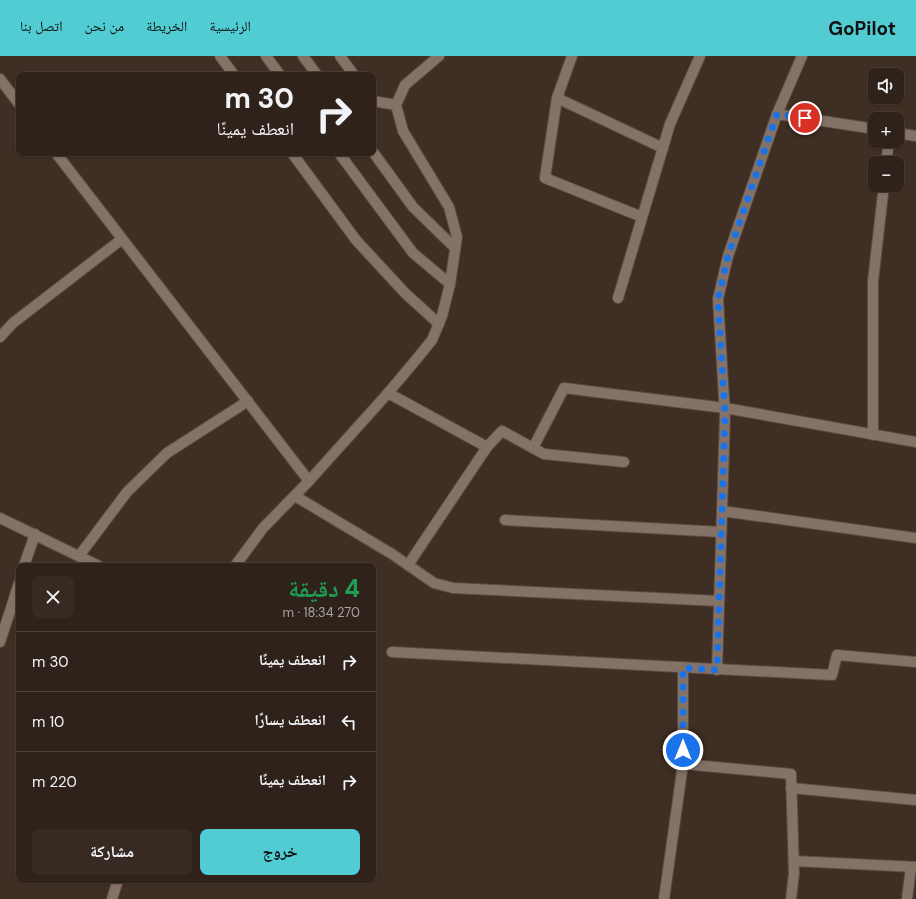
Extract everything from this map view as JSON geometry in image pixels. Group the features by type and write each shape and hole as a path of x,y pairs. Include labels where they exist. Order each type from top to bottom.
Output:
{"street":[{"path":"220,56 232,72"},
{"path":"266,56 278,72"},
{"path":"303,56 315,72"},
{"path":"340,56 352,72"},
{"path":"237,563 263,528 309,481 388,393 432,340 439,324 450,284 457,237 449,207 403,131 396,105 406,85 439,56"},
{"path":"572,56 557,98 545,178 642,217"},
{"path":"618,298 670,124 700,56"},
{"path":"717,670 725,408 718,299 728,256 777,114 802,56"},
{"path":"0,79 4,91 16,101"},
{"path":"557,98 663,148"},
{"path":"376,102 396,105"},
{"path":"777,114 868,128"},
{"path":"904,134 916,136"},
{"path":"58,156 309,481"},
{"path":"294,156 356,240 406,293 439,324"},
{"path":"341,156 413,253 450,284"},
{"path":"376,156 413,207 455,248"},
{"path":"873,435 873,281 883,192"},
{"path":"0,337 13,323 122,239"},
{"path":"533,448 564,388 725,408 916,442"},
{"path":"388,393 487,447"},
{"path":"79,556 127,492 167,452 248,401"},
{"path":"408,565 487,447 502,431 544,454 624,462"},
{"path":"295,496 392,554 434,583 453,588 719,601"},
{"path":"722,511 916,538"},
{"path":"0,518 93,563"},
{"path":"504,520 721,532"},
{"path":"25,563 35,534"},
{"path":"0,642 16,592"},
{"path":"392,652 832,675 836,655 916,662"},
{"path":"664,899 683,764 683,668"},
{"path":"683,764 791,774 794,861 791,899"},
{"path":"791,788 916,800"},
{"path":"794,861 914,867 907,899"},
{"path":"112,899 117,883"}],"route":[{"path":"683,750 683,668 717,670 725,415 718,299 728,256 777,114 805,118"}]}
